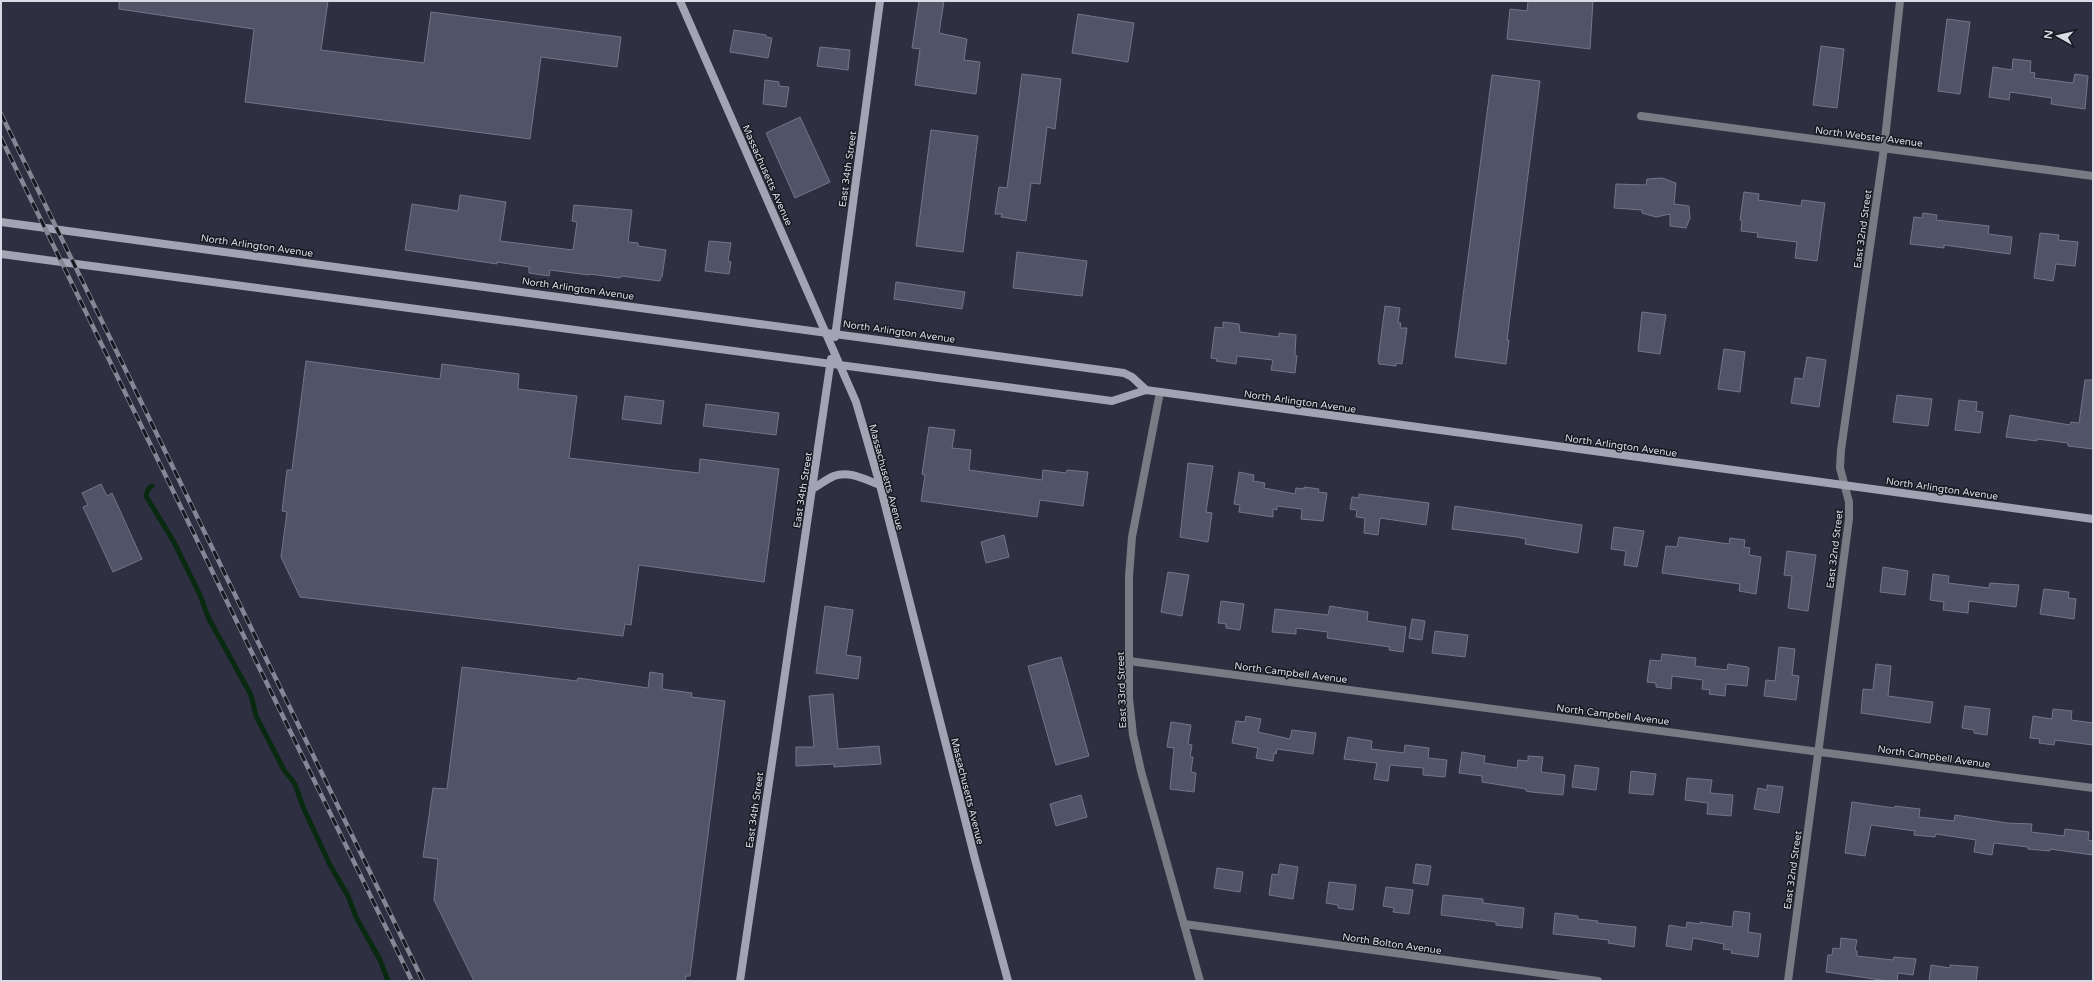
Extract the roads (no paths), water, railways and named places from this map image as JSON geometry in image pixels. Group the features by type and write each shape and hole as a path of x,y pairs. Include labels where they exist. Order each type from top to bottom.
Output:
{"main road":[{"name":"Massachusetts Avenue","path":"680,1 856,402 880,485 975,859 1008,981"},
{"name":"East 34th Street","path":"740,981 831,363 880,1"},
{"name":"North Arlington Avenue","path":"1,222 825,331 1124,373 1132,377 1146,390"},
{"name":"North Arlington Avenue","path":"1,254 1112,401 1146,390 2093,519"},
{"path":"812,489 834,476 844,475 859,477 880,485"}],"street":[{"name":"East 32nd Street","path":"1788,981 1849,519 1849,502 1840,468 1841,450 1884,148 1900,1"},
{"name":"North Webster Avenue","path":"1641,116 2093,176"},
{"name":"East 33rd Street","path":"1160,392 1132,537 1129,698 1133,735 1141,771 1200,981"},
{"name":"North Campbell Avenue","path":"1129,661 2093,788"},
{"name":"North Bolton Avenue","path":"1184,924 1598,981"}],"waterway":[{"path":"152,486 148,489 146,496 174,542 200,595 208,617 251,695 256,716 284,770 295,784 303,807 330,865 348,896 356,917 380,960 388,981"}],"railway":[{"path":"1,114 423,981"},
{"path":"1,138 412,981"}]}
